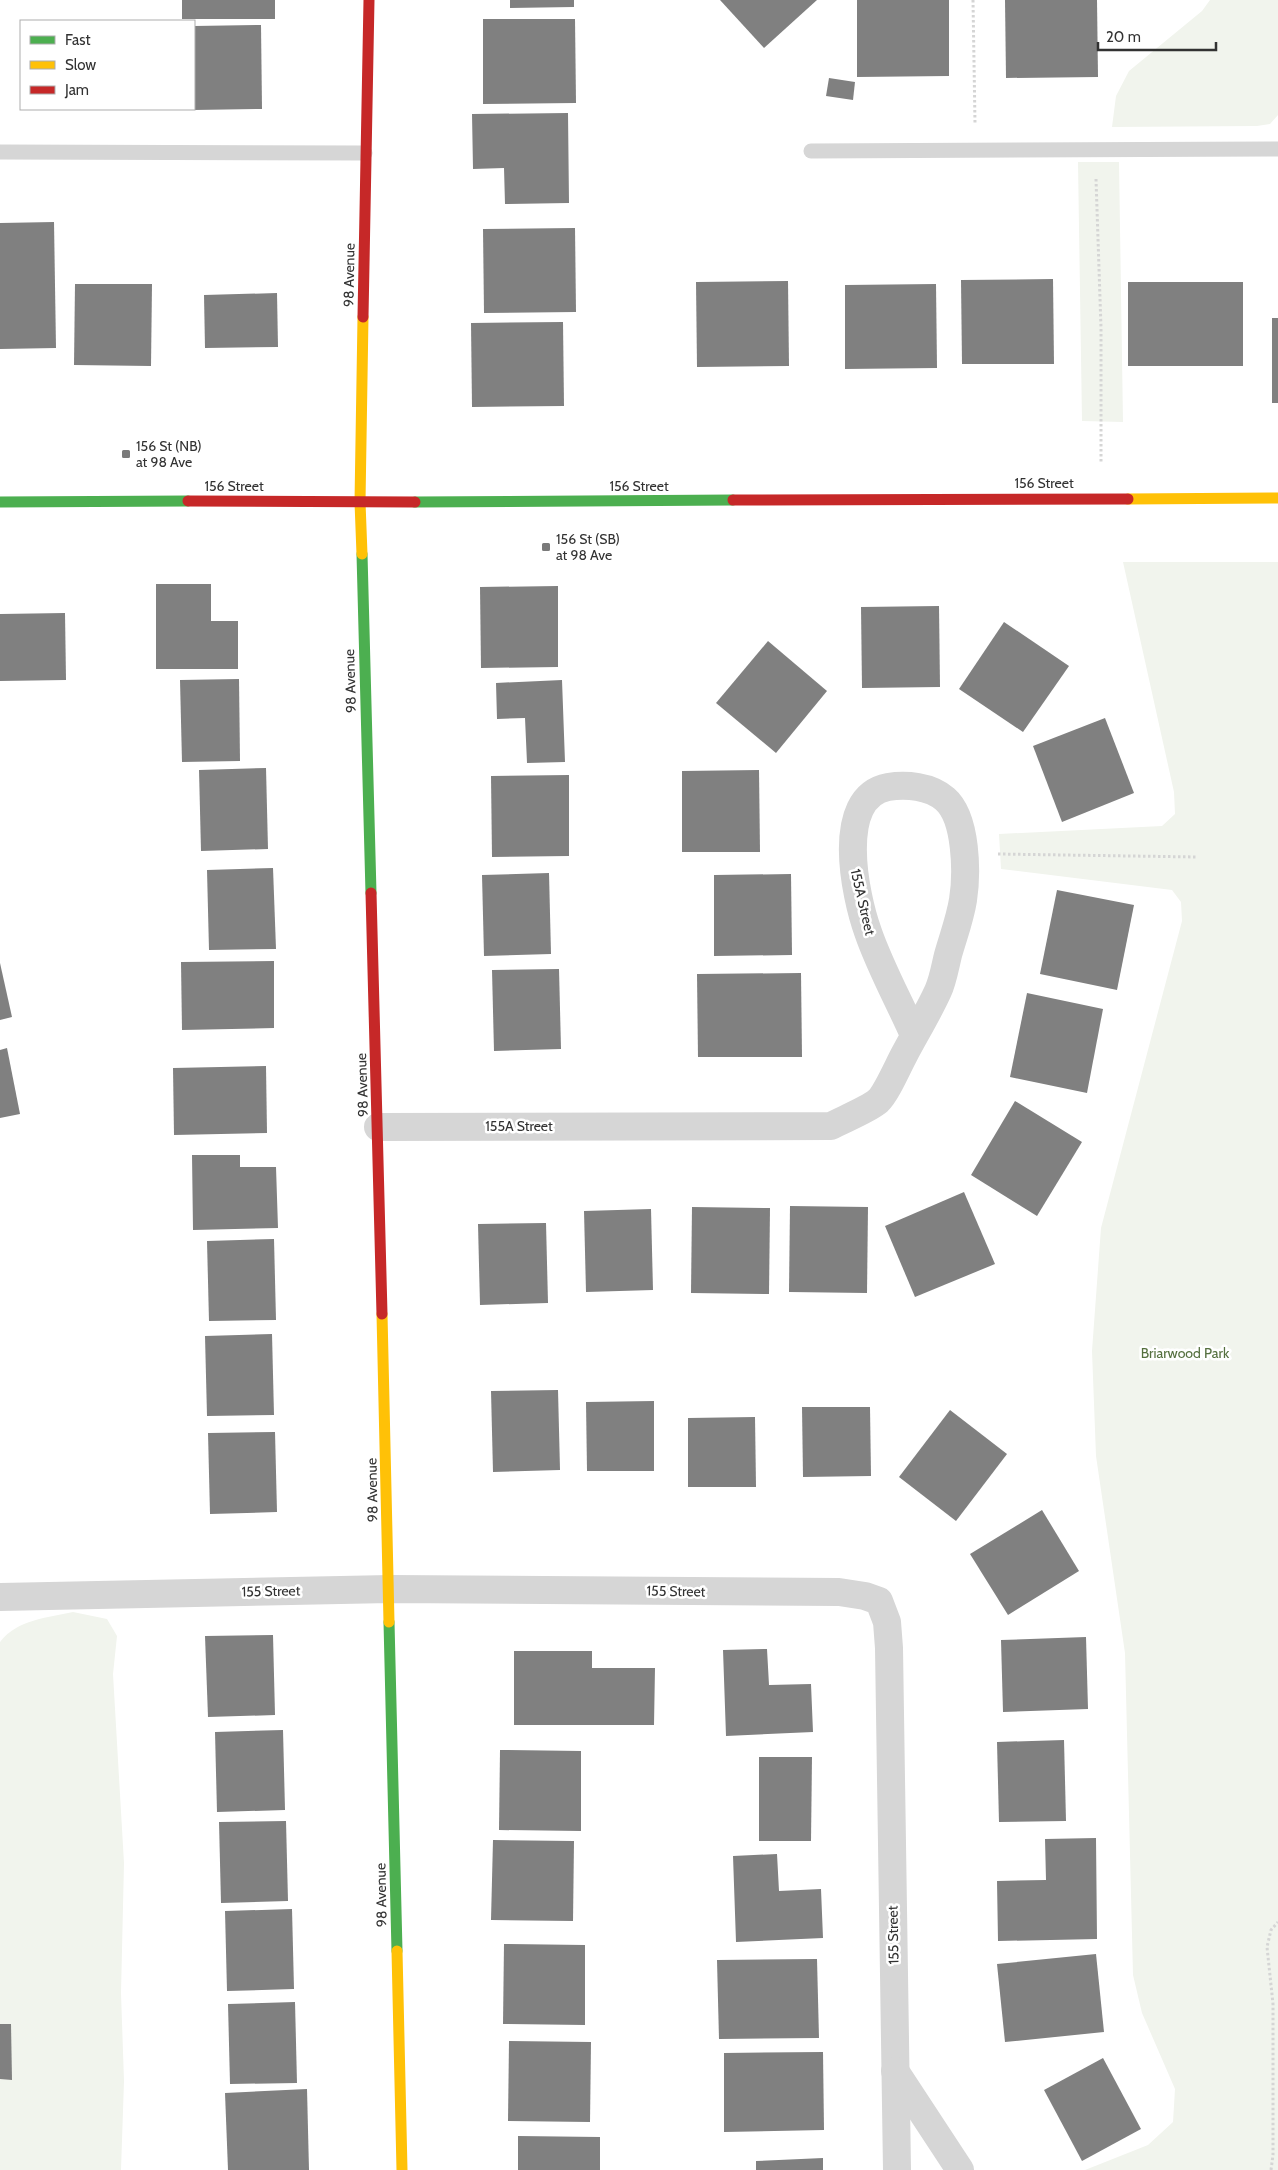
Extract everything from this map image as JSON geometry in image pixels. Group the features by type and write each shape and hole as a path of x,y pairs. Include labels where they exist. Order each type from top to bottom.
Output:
{"street":[{"name":"98 Avenue","path":"369,0 360,502 390,1589 402,2170"},
{"name":"156 Street","path":"0,502 1278,498"},
{"name":"155A Street","path":"378,1127 831,1126 878,1101 914,1035 938,990 963,900 965,854 956,816 946,800 931,790 914,786 888,787 875,791 870,795 858,812 854,822 854,873 868,931 914,1035"},
{"name":"155 Street","path":"0,1597 390,1589 839,1592 865,1596 879,1601 887,1622 889,1648 897,2170"},
{"path":"895,2071 960,2170"}],"lane":[{"path":"811,150 976,148 1096,150 1278,149"},
{"path":"0,152 365,153"}],"path":[{"path":"973,0 976,148"},
{"path":"1096,178 1101,328 1101,463"},
{"path":"990,854 1197,857"},
{"path":"1271,2170 1273,2155 1273,2014 1267,1948 1271,1930 1278,1922"}],"green space":[{"path":"1210,0 1278,0 1278,115 1270,124 1257,126 1112,127 1116,96 1129,71 1202,11"},
{"path":"1078,162 1119,162 1123,422 1082,421"},
{"name":"Briarwood Park","path":"1123,562 1278,562 1278,2170 1085,2170 1148,2145 1173,2122 1175,2089 1142,2013 1133,1975 1125,1653 1096,1456 1092,1351 1101,1228 1182,921 1181,902 1172,890 1001,869 999,834 1162,826 1175,814 1174,792"},
{"path":"73,1612 107,1619 117,1636 113,1674 124,1863 121,1993 124,2081 121,2170 0,2170 0,1642 15,1628 24,1624"}],"building":[{"path":"182,0 275,0 275,19 182,19"},
{"path":"510,0 574,0 574,7 510,8"},
{"path":"720,0 817,0 764,48"},
{"path":"857,0 949,0 949,76 857,77"},
{"path":"1005,0 1097,0 1098,77 1006,78"},
{"path":"483,19 575,19 576,103 483,104"},
{"path":"261,25 262,109 195,110 195,26"},
{"path":"829,78 855,82 853,100 826,96"},
{"path":"568,113 569,203 505,204 504,168 473,169 472,114"},
{"path":"54,222 56,348 0,349 0,223"},
{"path":"575,228 576,312 484,313 483,229"},
{"path":"1053,279 1054,364 962,364 961,280"},
{"path":"788,281 789,366 697,367 696,282"},
{"path":"1128,282 1243,282 1243,366 1128,366"},
{"path":"75,284 152,284 151,366 74,365"},
{"path":"936,284 937,368 845,369 845,285"},
{"path":"277,293 278,347 205,348 204,295"},
{"path":"1272,318 1278,318 1278,403 1272,403"},
{"path":"563,322 564,406 472,407 471,323"},
{"path":"156,584 211,584 211,621 238,621 238,669 156,669"},
{"path":"558,586 558,667 481,668 480,587"},
{"path":"939,606 940,687 862,688 861,607"},
{"path":"65,613 66,680 0,681 0,614"},
{"path":"1004,622 1069,666 1023,732 959,689"},
{"path":"768,641 827,691 776,753 716,703"},
{"path":"239,679 240,761 182,762 180,680"},
{"path":"562,680 565,762 527,763 525,718 497,719 496,683"},
{"path":"1105,718 1134,793 1062,822 1033,746"},
{"path":"266,768 268,849 201,851 199,770"},
{"path":"759,770 760,852 682,852 682,771"},
{"path":"569,775 569,856 492,857 491,776"},
{"path":"273,868 276,949 209,950 207,870"},
{"path":"549,873 551,954 484,956 482,875"},
{"path":"791,874 792,955 714,956 714,875"},
{"path":"1057,890 1134,905 1117,990 1040,974"},
{"path":"274,961 274,1028 182,1030 181,962"},
{"path":"0,963 12,1017 0,1020"},
{"path":"559,969 561,1049 494,1051 492,970"},
{"path":"801,973 802,1057 698,1057 697,974"},
{"path":"1027,993 1103,1009 1087,1093 1010,1077"},
{"path":"7,1048 20,1114 0,1118 0,1050"},
{"path":"266,1066 267,1133 174,1135 173,1068"},
{"path":"1015,1101 1082,1142 1037,1216 971,1175"},
{"path":"192,1155 240,1155 240,1167 276,1167 278,1228 193,1230"},
{"path":"964,1192 995,1264 915,1297 885,1226"},
{"path":"790,1206 868,1207 867,1293 789,1292"},
{"path":"692,1207 770,1208 769,1294 691,1293"},
{"path":"651,1209 653,1290 586,1292 584,1211"},
{"path":"546,1223 548,1303 480,1305 478,1224"},
{"path":"274,1239 276,1320 209,1321 207,1241"},
{"path":"272,1334 274,1415 207,1416 205,1336"},
{"path":"558,1390 560,1470 493,1472 491,1391"},
{"path":"654,1401 654,1471 587,1471 586,1402"},
{"path":"802,1407 870,1407 871,1476 803,1477"},
{"path":"950,1410 1007,1454 956,1521 899,1477"},
{"path":"755,1417 756,1487 688,1487 688,1418"},
{"path":"275,1432 277,1512 210,1514 208,1433"},
{"path":"1042,1510 1079,1571 1008,1615 970,1554"},
{"path":"273,1635 275,1715 208,1717 205,1636"},
{"path":"1086,1637 1088,1709 1003,1712 1001,1640"},
{"path":"767,1649 769,1685 811,1684 813,1732 726,1736 723,1650"},
{"path":"514,1651 592,1651 592,1668 655,1668 654,1725 514,1725"},
{"path":"283,1730 285,1810 217,1812 215,1732"},
{"path":"1064,1740 1066,1821 999,1822 997,1742"},
{"path":"500,1750 581,1751 581,1831 499,1830"},
{"path":"759,1757 812,1757 811,1841 759,1841"},
{"path":"286,1821 288,1901 221,1903 219,1822"},
{"path":"1096,1838 1097,1939 998,1941 997,1881 1046,1880 1045,1839"},
{"path":"493,1840 574,1841 573,1921 491,1920"},
{"path":"777,1854 779,1891 821,1889 823,1938 736,1942 733,1856"},
{"path":"292,1909 294,1989 227,1991 225,1911"},
{"path":"504,1944 585,1945 585,2025 503,2024"},
{"path":"1096,1954 1104,2032 1005,2042 997,1964"},
{"path":"817,1959 819,2038 719,2039 717,1960"},
{"path":"295,2002 297,2083 230,2084 228,2004"},
{"path":"0,2024 11,2024 12,2080 0,2079"},
{"path":"509,2041 591,2042 590,2122 508,2121"},
{"path":"823,2052 824,2130 724,2132 724,2053"},
{"path":"1103,2058 1141,2129 1082,2161 1044,2090"},
{"path":"307,2089 309,2170 228,2170 225,2093"},
{"path":"518,2136 600,2137 600,2170 518,2170"},
{"path":"823,2158 823,2170 756,2170 756,2161"}],"traffic: fast":[{"path":"415,502 733,500"},
{"path":"0,502 188,501"},
{"path":"362,554 371,893"},
{"path":"389,1622 397,1951"}],"traffic: slow":[{"path":"362,554 360,502 363,317"},
{"path":"1128,499 1278,498"},
{"path":"382,1314 389,1622"},
{"path":"397,1951 402,2170"}],"traffic: jam":[{"path":"363,317 369,0"},
{"path":"733,500 1128,499"},
{"path":"188,501 415,502"},
{"path":"371,893 382,1314"}],"place":[{"name":"156 St (NB) at 98 Ave","path":"126,454"},
{"name":"156 St (SB) at 98 Ave","path":"546,547"}]}
